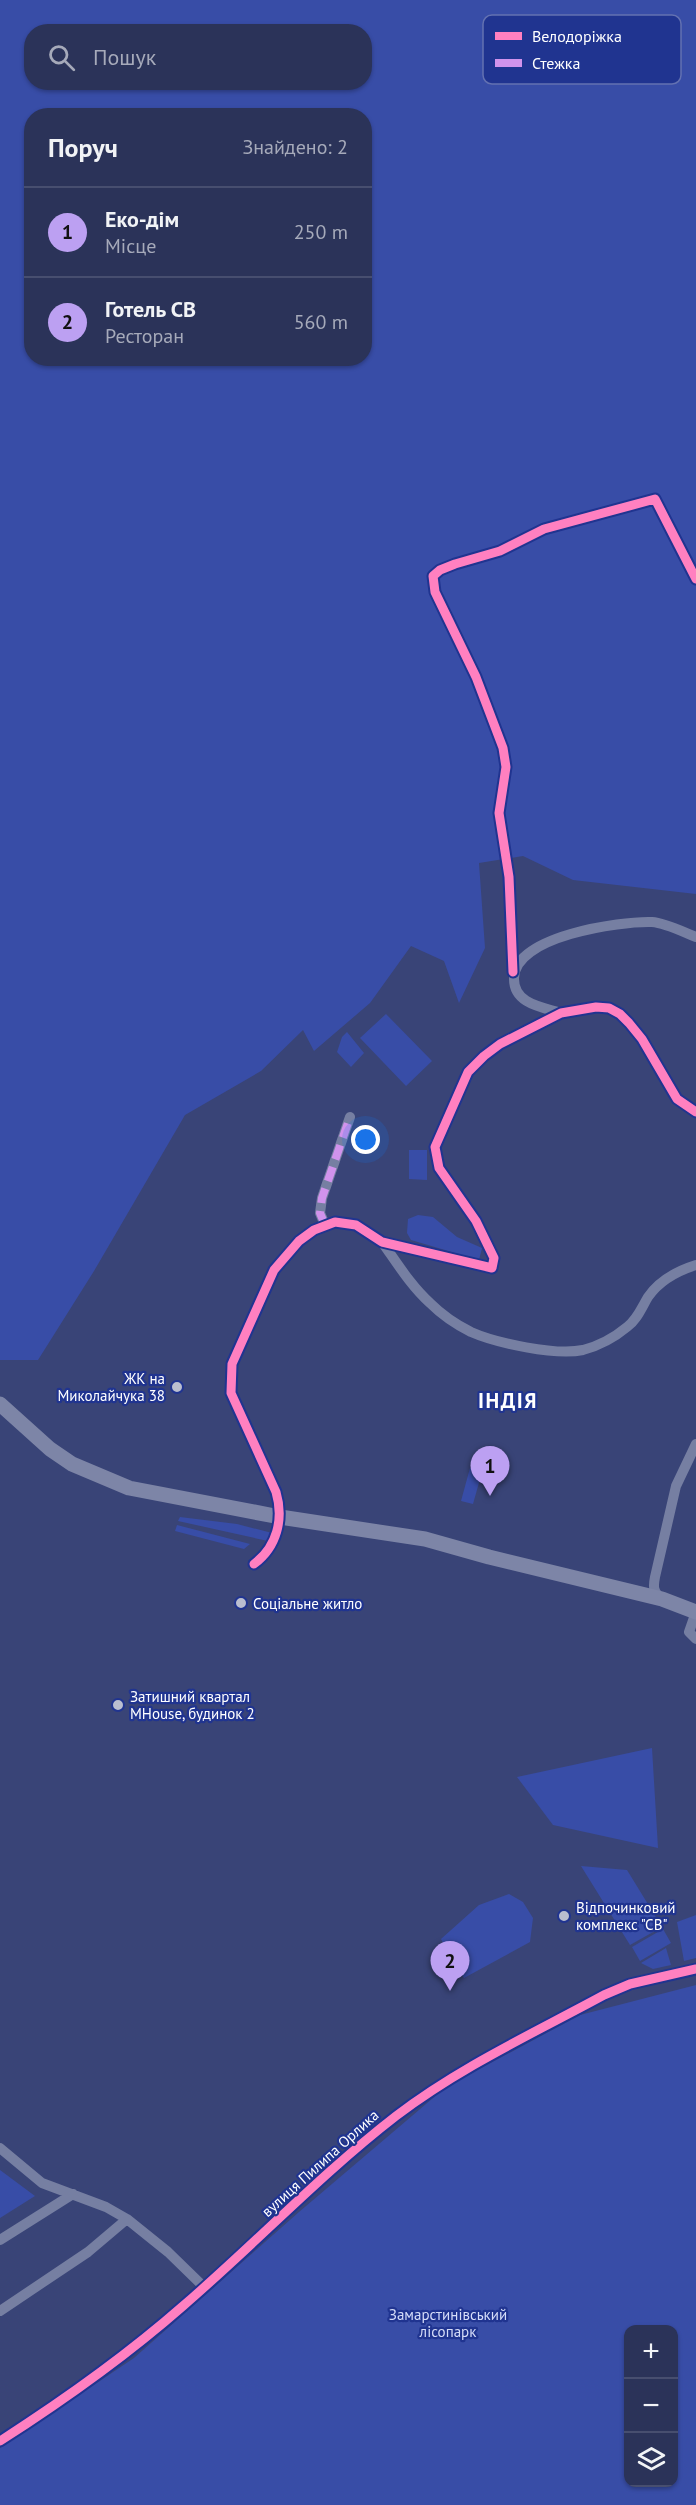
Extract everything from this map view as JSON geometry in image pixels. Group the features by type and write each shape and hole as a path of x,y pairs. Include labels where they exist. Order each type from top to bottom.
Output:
{"street":[{"path":"561,1013 529,1003 519,996 514,984 509,877 499,813 506,767 503,748 476,677 435,592 433,576 440,570 455,564 500,551 544,529 655,499 696,579"},
{"path":"513,972 520,958 536,947 600,926 655,922 696,937"},
{"path":"254,1564 272,1545 281,1508 231,1393 232,1364 274,1270 299,1241 314,1230 335,1222 356,1225 382,1242 492,1268 494,1258 476,1221 439,1168 435,1147 468,1072 500,1044 561,1013 596,1007 609,1008 620,1014 642,1040 677,1099 696,1112"},
{"path":"326,1225 320,1213 322,1198 350,1118"},
{"path":"382,1242 414,1286 450,1319 472,1332 511,1344 548,1350 583,1350 618,1334 630,1325 658,1285 672,1275 696,1265"},
{"path":"0,1404 50,1449 72,1464 129,1488 280,1517 425,1539 662,1599 696,1612 690,1632 696,1640"},
{"path":"662,1599 655,1594 653,1587 655,1577 676,1486 696,1444"},
{"name":"вулиця Пилипа Орлика","path":"0,2440 106,2369 204,2287 382,2127 453,2077 610,1992 630,1984 696,1969"},
{"path":"0,2148 42,2183 106,2207 127,2219 168,2252 204,2287"},
{"path":"0,2240 73,2194"},
{"path":"0,2311 88,2252 127,2219"}],"green space":[{"path":"0,0 696,0 696,894 573,880 523,856 479,863 485,948 459,1003 444,961 411,946 370,1003 314,1051 303,1030 261,1071 185,1115 94,1271 38,1360 0,1360"},
{"path":"386,1014 432,1061 406,1086 360,1038"},
{"path":"347,1032 364,1053 351,1067 337,1052 342,1037"},
{"path":"409,1150 427,1150 427,1180 409,1179"},
{"path":"418,1215 433,1217 457,1237 482,1248 479,1260 411,1240 407,1233 408,1219"},
{"path":"470,1468 482,1472 473,1504 461,1501"},
{"path":"180,1517 237,1524 272,1533 268,1541 178,1521"},
{"path":"177,1525 250,1544 244,1549 175,1531"},
{"path":"652,1748 658,1848 553,1825 517,1777"},
{"path":"581,1866 627,1870 662,1927 630,1945"},
{"path":"509,1894 523,1902 533,1918 530,1942 464,1978 441,1939 479,1905"},
{"path":"696,1915 696,1958 684,1961 677,1922"},
{"path":"663,1929 671,1943 640,1961 632,1947"},
{"path":"666,1948 671,1965 653,1969 641,1963"},
{"name":"Замарстинівський лісопарк","path":"696,1985 696,2505 0,2505 0,2448 134,2358 299,2212 446,2087 580,2015"},
{"path":"0,2170 35,2196 0,2218"}],"marked path":[{"path":"325,1225 320,1213 322,1198 350,1117"}],"cycle path":[{"path":"513,972 509,877 499,813 506,767 503,748 476,677 435,592 433,576 440,570 455,564 500,551 544,529 655,499 696,579"},
{"path":"254,1564 268,1549 277,1532 278,1502 276,1492 231,1393 232,1364 274,1270 299,1241 314,1230 335,1222 356,1225 382,1242 492,1268 494,1258 476,1221 439,1168 435,1147 468,1072 500,1044 561,1013 596,1007 609,1008 620,1014 642,1039 677,1099 696,1112"},
{"path":"0,2441 48,2410 139,2342 210,2282 341,2161 420,2098 498,2051 604,1995 630,1984 696,1969"}],"place":[{"name":"ЖК на Миколайчука 38","path":"177,1387"},
{"name":"Еко-дім","path":"490,1496"},
{"name":"Соціальне житло","path":"241,1603"},
{"name":"Затишний квартал MHouse, будинок 2","path":"118,1705"},
{"name":"Відпочинковий комплекс \"СВ\"","path":"564,1916"},
{"name":"Готель СВ","path":"450,1991"}],"district":[{"name":"ІНДІЯ","path":"508,1400"}]}
